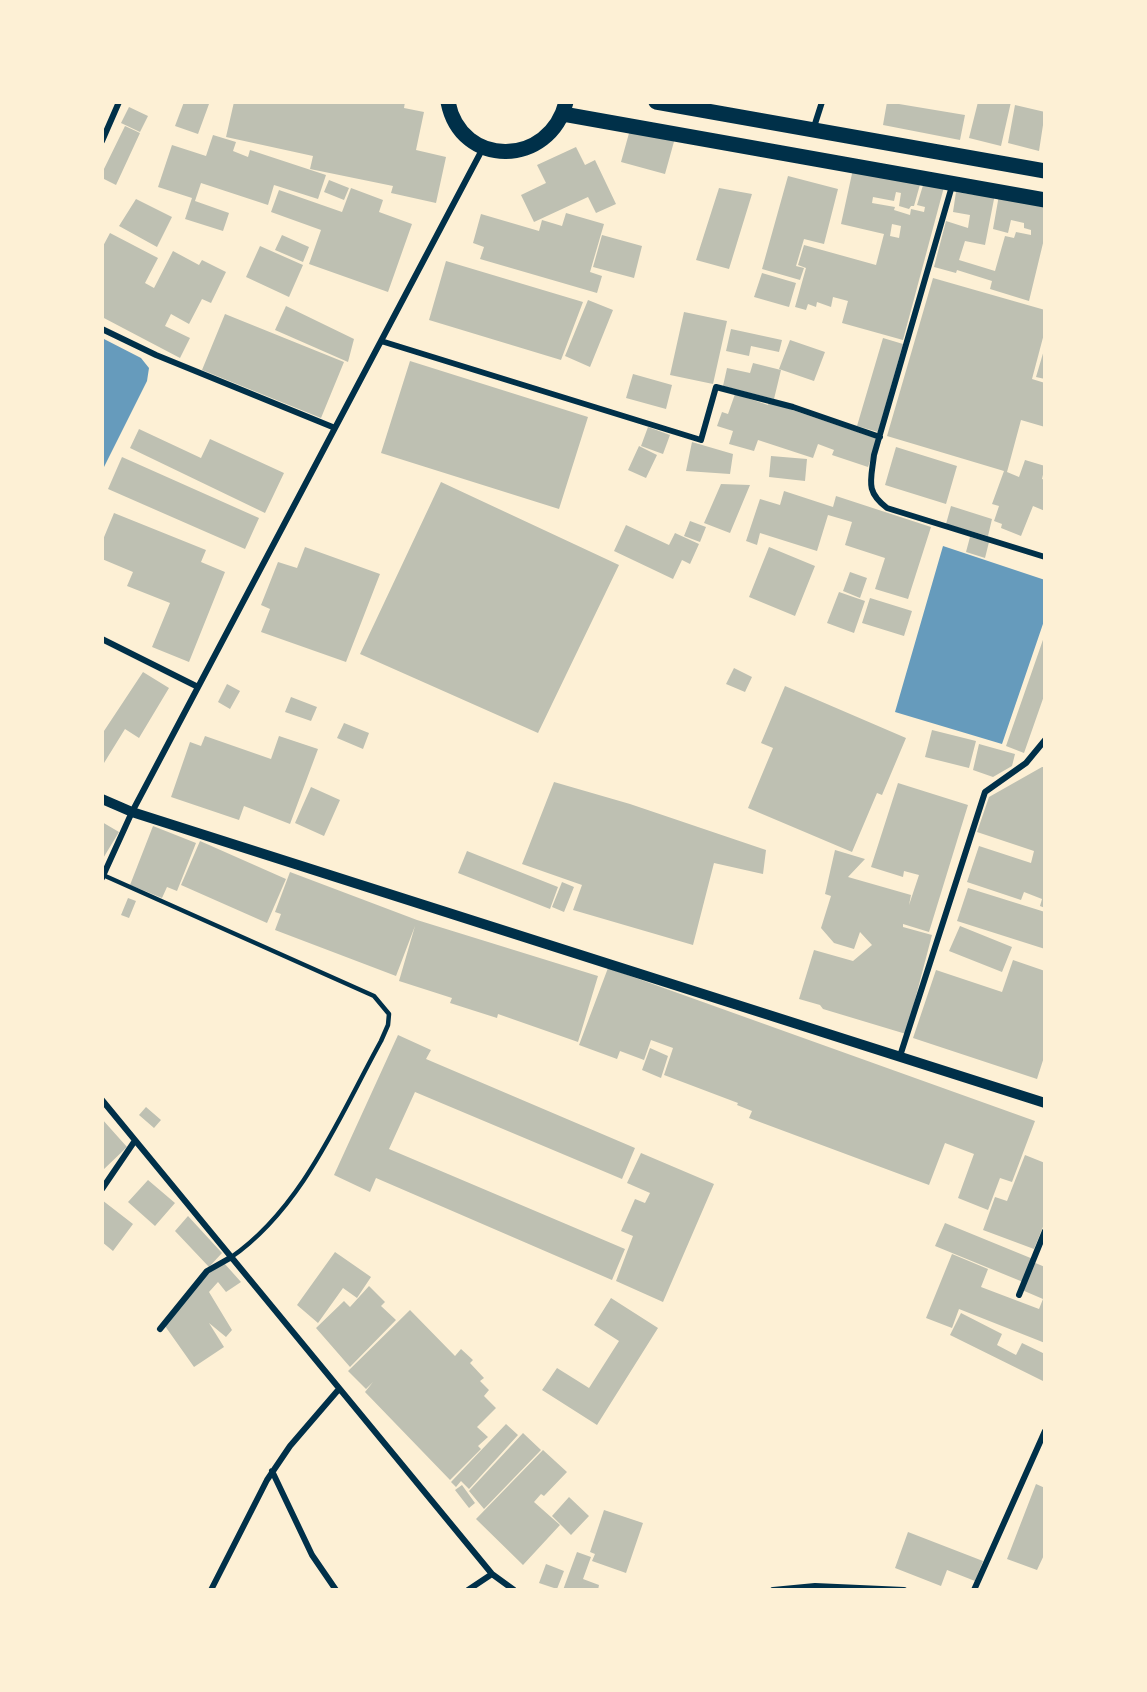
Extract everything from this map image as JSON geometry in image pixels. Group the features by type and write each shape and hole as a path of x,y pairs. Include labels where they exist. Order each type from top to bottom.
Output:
{"main road":[{"path":"448,102 458,127 469,139 499,152 530,147 550,134 564,108 1045,200"},
{"path":"656,102 1045,171"}],"street":[{"path":"102,141 118,102"},
{"path":"812,130 822,102"},
{"path":"103,877 132,812 484,147"},
{"path":"953,184 880,437 870,486 875,498 887,508 1045,557"},
{"path":"102,328 156,355 335,428"},
{"path":"381,341 701,440 716,387 793,407 880,437"},
{"path":"102,639 198,687"},
{"path":"900,1056 986,792 1042,751 1045,740"},
{"path":"102,799 132,812 1045,1103"},
{"path":"102,1100 134,1142 492,1574 514,1590"},
{"path":"102,1189 134,1142"},
{"path":"1019,1295 1045,1231"},
{"path":"160,1329 207,1271 230,1258"},
{"path":"211,1590 242,1524 272,1472 290,1446 339,1389"},
{"path":"974,1590 1045,1431"},
{"path":"272,1472 312,1556 336,1590"},
{"path":"468,1590 492,1574"},
{"path":"773,1590 815,1588 904,1590"}],"lane":[{"path":"103,877 374,996 389,1014 388,1025 381,1041 305,1176 261,1232 230,1258"}],"water":[{"path":"102,338 141,358 149,368 147,381 102,471"},
{"path":"943,546 1045,580 1045,618 1002,744 895,712"}],"building":[{"path":"184,102 209,104 198,134 175,126"},
{"path":"234,102 405,102 404,108 424,112 416,150 446,157 436,203 391,193 393,186 310,169 313,156 226,137"},
{"path":"887,102 965,115 960,140 883,125"},
{"path":"978,102 1011,102 1001,146 969,138"},
{"path":"1015,105 1045,112 1039,151 1008,143"},
{"path":"129,107 148,116 140,132 121,123"},
{"path":"125,126 140,133 116,185 102,178 102,173"},
{"path":"631,126 675,138 665,174 621,162"},
{"path":"213,135 236,142 233,151 248,157 250,150 326,175 318,199 274,185 268,205 201,183 195,201 229,213 223,231 185,219 192,198 158,187 172,145 206,156"},
{"path":"576,147 585,165 595,160 616,204 596,213 588,197 534,222 521,195 546,183 537,165"},
{"path":"853,169 921,181 914,206 909,209 899,206 901,193 896,192 894,201 873,197 872,203 895,207 894,210 910,215 911,209 924,212 925,207 917,205 924,182 944,187 903,340 842,323 848,301 833,297 831,307 817,302 816,307 808,304 806,310 795,307 806,268 798,265 804,245 876,265 884,234 841,224","holes":["892,224 901,226 899,238 890,236"]},
{"path":"788,176 838,189 824,244 804,239 796,266 804,268 800,280 762,269"},
{"path":"329,180 349,188 344,200 324,192"},
{"path":"351,188 383,200 379,212 412,224 388,292 309,264 321,230 271,212 279,190 342,212"},
{"path":"719,188 752,194 729,269 696,260"},
{"path":"975,190 995,194 985,245 965,241 959,260 995,271 1005,236 1014,238 1016,232 1031,235 1031,230 1024,228 1024,223 1011,220 1008,233 993,229 999,195 1045,203 1045,235 1029,301 990,289 992,281 957,270 956,273 934,267 946,221 968,228 970,215 953,212 956,192 975,195"},
{"path":"136,199 172,217 157,247 119,226"},
{"path":"566,213 604,224 590,272 602,276 597,293 480,259 484,247 473,243 481,214 539,231 542,220 562,226"},
{"path":"110,233 158,258 145,283 154,288 173,251 199,265 202,260 226,272 211,303 202,299 189,324 171,314 165,326 190,338 180,358 102,317 102,248"},
{"path":"282,235 309,247 303,262 275,250"},
{"path":"602,235 642,246 634,278 593,267"},
{"path":"260,246 303,265 289,297 246,277"},
{"path":"446,261 583,302 561,360 429,320"},
{"path":"762,273 796,283 789,307 754,297"},
{"path":"933,278 1045,310 1045,330 1032,379 1045,383 1045,427 1021,420 1007,472 1019,477 1025,460 1045,466 1042,479 1045,480 1045,511 1033,506 1021,536 1001,528 1002,524 994,521 999,506 992,504 1004,471 887,436"},
{"path":"588,300 613,310 590,367 565,356"},
{"path":"286,306 354,339 348,362 275,330"},
{"path":"684,312 727,321 713,384 670,375"},
{"path":"225,314 344,362 321,418 202,370"},
{"path":"731,329 782,340 779,352 751,346 749,356 726,351"},
{"path":"883,338 903,344 878,432 857,426"},
{"path":"790,340 825,352 814,381 779,369"},
{"path":"1045,350 1045,379 1036,377"},
{"path":"410,361 588,417 559,509 381,453"},
{"path":"753,363 781,370 774,399 723,386 727,368 750,373"},
{"path":"633,374 672,385 666,409 626,398"},
{"path":"735,394 768,405 769,402 878,439 868,467 832,455 834,450 818,444 813,458 758,440 754,451 729,444 733,431 717,426 722,412 728,414"},
{"path":"648,427 670,435 663,454 641,446"},
{"path":"139,429 201,458 210,439 284,473 265,513 130,448"},
{"path":"692,442 733,454 730,474 686,471"},
{"path":"639,446 657,455 646,478 628,470"},
{"path":"896,447 957,466 946,504 885,485"},
{"path":"771,456 807,459 805,481 769,477"},
{"path":"122,457 259,518 245,549 108,489"},
{"path":"441,482 619,565 538,733 360,654"},
{"path":"721,484 750,485 730,533 704,523"},
{"path":"784,491 833,507 836,496 931,527 908,599 875,589 885,558 845,545 852,522 828,515 817,551 760,533 757,545 746,541 760,499 780,505"},
{"path":"951,506 992,519 988,536 946,524"},
{"path":"114,513 206,550 201,562 225,572 189,662 152,647 170,603 127,586 133,572 102,559 102,542"},
{"path":"690,521 706,527 700,542 684,536"},
{"path":"626,525 669,545 675,533 699,544 690,564 682,560 673,579 614,551"},
{"path":"970,537 989,542 985,558 966,552"},
{"path":"305,547 380,574 346,662 261,632 270,609 261,605 278,562 297,568"},
{"path":"769,547 815,566 795,616 749,597"},
{"path":"850,572 867,578 860,598 843,591"},
{"path":"839,592 865,601 854,633 827,623"},
{"path":"870,598 912,611 904,636 862,623"},
{"path":"1045,634 1045,693 1024,753 1006,746"},
{"path":"734,668 752,677 745,692 726,684"},
{"path":"143,672 169,688 139,738 125,729 104,763 102,761 102,734"},
{"path":"227,684 240,691 230,709 218,702"},
{"path":"785,686 906,738 882,795 877,793 852,852 748,808 773,748 761,743"},
{"path":"291,697 317,707 311,721 285,712"},
{"path":"344,723 369,733 363,749 337,738"},
{"path":"932,730 976,741 969,768 925,757"},
{"path":"205,736 271,759 279,736 318,749 290,824 244,806 239,820 171,797 190,742 201,746"},
{"path":"979,744 1015,754 1012,766 993,777 973,770"},
{"path":"1045,767 1045,908 1040,906 1042,899 1024,892 1021,900 967,882 979,846 1031,863 1034,851 977,832 989,797"},
{"path":"554,782 630,804 766,850 763,874 714,863 693,945 573,910 582,885 522,864"},
{"path":"898,783 968,805 929,932 903,924 903,927 932,935 906,1034 823,1009 820,1005 799,999 814,950 853,961 872,945 860,932 854,949 834,943 821,928 831,896 825,894 835,850 865,859 848,877 911,895 909,905 919,875 904,871 903,877 871,867"},
{"path":"311,787 340,800 324,836 295,823"},
{"path":"102,822 119,832 102,860"},
{"path":"153,826 196,843 177,891 167,887 162,898 130,885"},
{"path":"200,841 286,879 267,923 181,885"},
{"path":"467,851 558,887 550,909 458,873"},
{"path":"290,872 417,920 598,976 578,1042 498,1014 497,1018 450,1003 452,998 399,981 415,926 396,976 275,930 281,914 275,912"},
{"path":"562,882 574,887 564,912 552,907"},
{"path":"968,888 1045,912 1045,949 957,921"},
{"path":"128,898 136,901 129,918 121,915"},
{"path":"960,926 1012,947 1002,972 949,951"},
{"path":"1013,960 1045,971 1045,1054 1037,1079 913,1038 936,970 1002,992"},
{"path":"608,968 1035,1121 1012,1182 1000,1178 988,1210 958,1198 974,1154 945,1143 929,1185 749,1118 752,1111 737,1105 738,1103 664,1075 673,1048 651,1040 644,1060 620,1051 617,1059 579,1045"},
{"path":"398,1035 431,1050 426,1059 635,1148 622,1179 415,1092 389,1149 625,1249 612,1280 376,1178 370,1192 334,1175"},
{"path":"650,1048 668,1056 661,1078 642,1070"},
{"path":"146,1107 161,1120 154,1128 139,1115"},
{"path":"102,1119 127,1147 102,1171"},
{"path":"641,1153 714,1184 663,1302 616,1281 633,1236 621,1231 635,1199 645,1203 650,1193 627,1183"},
{"path":"1025,1155 1045,1163 1045,1222 1034,1249 983,1230 995,1197 1007,1201"},
{"path":"148,1180 175,1203 155,1226 128,1202"},
{"path":"102,1200 133,1224 113,1251 102,1242"},
{"path":"188,1216 222,1253 209,1267 175,1231"},
{"path":"945,1223 1033,1259 1023,1282 935,1246"},
{"path":"335,1252 371,1277 357,1298 343,1288 318,1323 297,1305"},
{"path":"952,1254 988,1269 981,1287 1039,1309 1043,1299 1022,1290 1033,1262 1045,1267 1045,1343 959,1309 952,1328 926,1318"},
{"path":"224,1263 241,1282 226,1292 218,1282 209,1292 232,1330 226,1337 209,1323 224,1347 194,1367 165,1326 205,1275"},
{"path":"369,1286 385,1302 381,1306 396,1320 350,1367 316,1328 344,1301 350,1307"},
{"path":"611,1298 658,1328 597,1425 542,1390 557,1368 589,1388 619,1341 594,1325"},
{"path":"410,1310 455,1356 461,1349 473,1360 470,1363 484,1378 480,1381 489,1390 484,1396 496,1408 477,1427 488,1437 478,1446 481,1449 450,1480 365,1392 373,1382 366,1389 348,1371"},
{"path":"961,1313 1002,1334 997,1345 1016,1355 1022,1343 1045,1354 1045,1382 950,1335"},
{"path":"506,1424 518,1435 469,1489 461,1481 456,1487 451,1482"},
{"path":"523,1433 541,1450 484,1509 469,1491"},
{"path":"543,1450 567,1472 544,1496 541,1494 534,1502 560,1525 523,1565 476,1519"},
{"path":"1036,1484 1045,1488 1045,1553 1037,1570 1007,1559"},
{"path":"462,1485 475,1503 469,1508 455,1490"},
{"path":"569,1497 589,1516 571,1535 552,1516"},
{"path":"604,1510 643,1523 626,1573 592,1561 595,1554 590,1552"},
{"path":"908,1532 983,1561 975,1581 947,1570 941,1586 895,1568"},
{"path":"577,1552 591,1557 583,1579 599,1585 598,1590 563,1590"},
{"path":"546,1564 564,1571 557,1589 539,1583"}]}
